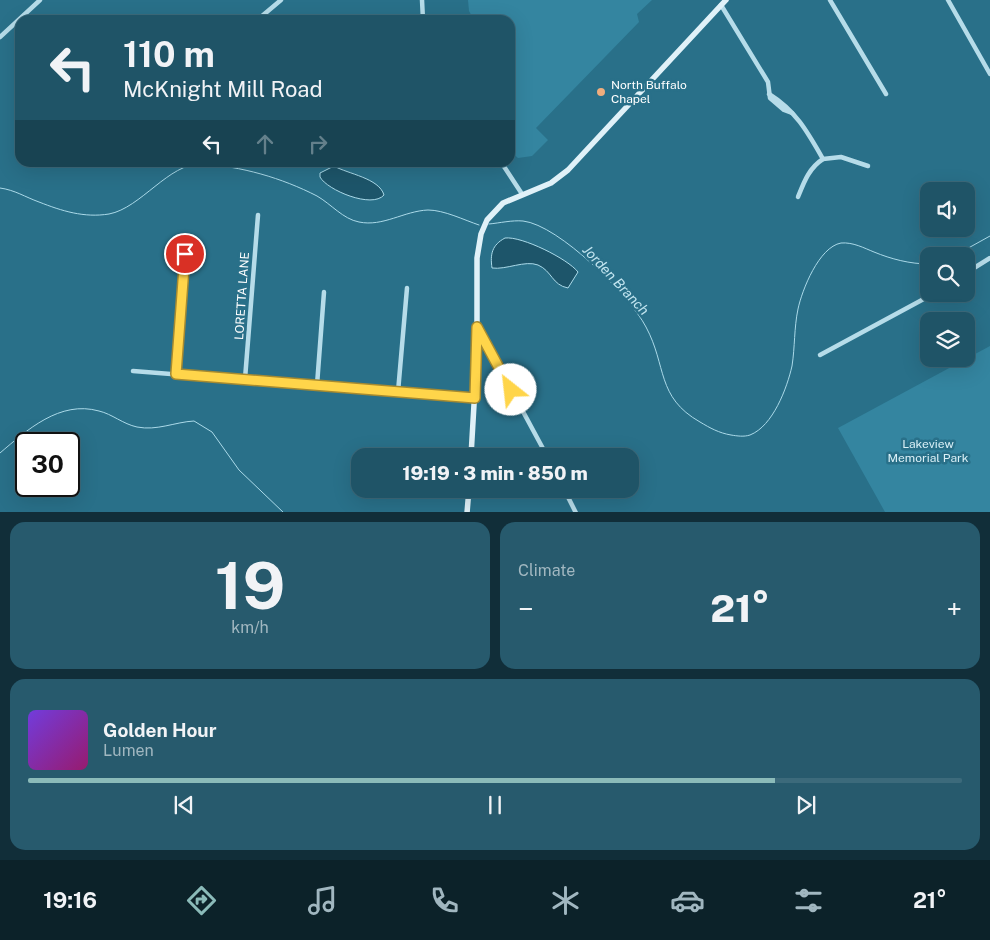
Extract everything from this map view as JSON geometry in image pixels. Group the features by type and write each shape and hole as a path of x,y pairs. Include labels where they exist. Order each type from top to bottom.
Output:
{"street":[{"path":"24,15 40,0"},
{"path":"263,15 281,0"},
{"path":"422,0 423,15"},
{"path":"830,0 886,94"},
{"path":"948,0 990,74"},
{"path":"472,448 475,398 477,258 481,234 487,220 496,209 522,194 551,183 568,170 724,3 768,82 770,96 789,107 806,129 823,159"},
{"path":"0,37 15,23"},
{"path":"798,197 811,170 823,159 841,157 868,166"},
{"path":"504,167 522,194"},
{"name":"LORETTA LANE","path":"245,379 258,214"},
{"path":"176,374 185,254"},
{"path":"975,267 990,258"},
{"path":"398,392 407,288"},
{"path":"317,385 324,292"},
{"path":"820,355 920,301"},
{"path":"477,327 543,448"},
{"path":"133,370 475,398"},
{"path":"467,512 468,498"},
{"path":"569,498 576,512"}],"green space":[{"path":"468,0 652,0 637,14 639,22 536,128 548,140 532,156 518,158 515,155 515,15 471,15"},
{"name":"Lakeview Memorial Park","path":"990,346 990,512 885,512 838,428 951,367 975,367 975,354"}],"shaded area":[{"path":"336,167 370,180 381,189 384,195 378,199 370,200 350,196 324,182 320,177 320,173"},
{"path":"505,238 513,238 544,249 565,261 578,272 568,288 555,281 538,265 527,264 492,268 491,258 493,250"}],"waterway":[{"name":"Jorden Branch","path":"0,188 73,213 109,214 132,204 166,178 187,167"},
{"name":"Jorden Branch","path":"231,167 275,178 304,190 322,199 342,215 359,222 385,221 410,213 434,210 479,225"},
{"name":"Jorden Branch","path":"489,224 523,221 538,225 574,248 610,281 638,314 653,341 664,380 676,402 686,412 707,426 722,433 738,436 750,435 766,424 783,395 792,366 800,301 813,270 826,252 833,246 841,243 850,243 880,255 920,263"},
{"name":"Jorden Branch","path":"970,247 990,236"},
{"path":"0,453 21,435 45,419 71,410 99,411 132,426 144,428 194,421 212,432 239,470 283,512"}],"place":[{"name":"North Buffalo Chapel","path":"601,92"}],"route":[{"path":"185,254 178,318 176,374 475,398 477,327 511,390"}]}
